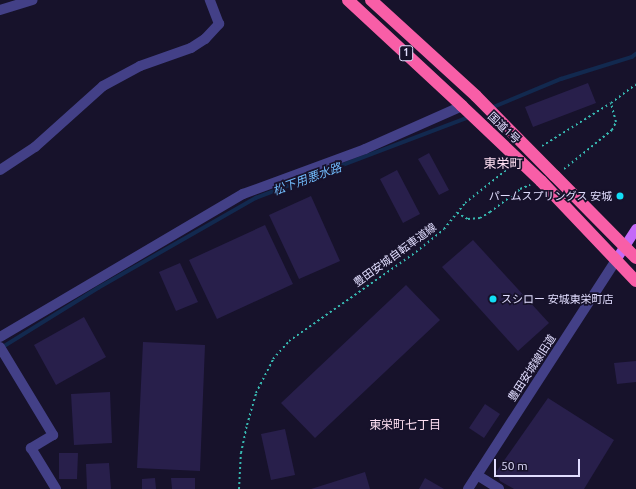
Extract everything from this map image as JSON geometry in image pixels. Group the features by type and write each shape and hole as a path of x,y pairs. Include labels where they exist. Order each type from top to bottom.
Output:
{"highway":[{"name":"国道1号","path":"348,0 541,181 636,281"},
{"name":"国道1号","path":"371,0 476,96 636,258"}],"main road":[{"path":"616,260 636,229"}],"street":[{"path":"0,10 32,0"},
{"path":"0,170 35,147 103,86 140,66 191,48 205,38 219,24 210,0"},
{"path":"0,336 243,194 365,149 462,106"},
{"name":"豊田安城線旧道","path":"468,489 616,260"},
{"path":"2,350 53,435 30,448 56,489"},
{"path":"477,474 498,489"}],"path":[{"path":"536,150 610,103 636,84"},
{"path":"555,176 612,130 616,122 610,103"},
{"name":"豊田安城自転車道線","path":"239,489 241,453 247,425 256,393 273,359 289,341 422,247 444,229 465,203 511,166"},
{"path":"457,213 468,220 480,218 520,190 541,181"}],"building":[{"path":"588,83 596,103 533,127 525,107"},
{"path":"429,153 449,190 439,195 418,159"},
{"path":"397,170 420,214 403,223 380,179"},
{"path":"311,196 340,261 299,279 269,215"},
{"path":"265,225 293,284 217,319 189,260"},
{"path":"473,240 549,323 518,351 442,267"},
{"path":"180,263 198,302 176,311 159,272"},
{"path":"406,285 440,320 315,438 281,403"},
{"path":"84,317 106,357 56,385 34,345"},
{"path":"143,342 205,345 200,471 137,468"},
{"path":"636,361 636,382 617,384 614,363"},
{"path":"110,392 112,443 74,445 71,394"},
{"path":"548,398 614,440 584,489 514,489 500,481 496,472"},
{"path":"485,404 500,414 484,438 469,428"},
{"path":"285,429 295,475 271,480 261,434"},
{"path":"59,453 78,453 77,479 59,479"},
{"path":"109,463 111,489 87,489 86,464"},
{"path":"365,472 370,489 311,489"},
{"path":"155,478 156,489 142,489 142,479"},
{"path":"171,478 195,478 195,489 172,489"},
{"path":"425,478 444,489 419,489"}],"waterway":[{"name":"松下用悪水路","path":"491,108 561,79 632,57 636,54"},
{"name":"松下用悪水路","path":"1,348 98,288 256,198 469,117"}],"place":[{"name":"パームスプリングス 安城","path":"620,196"},
{"name":"スシロー 安城東栄町店","path":"493,299"}],"district":[{"name":"東栄町","path":"503,163"},
{"name":"東栄町七丁目","path":"405,425"}]}
